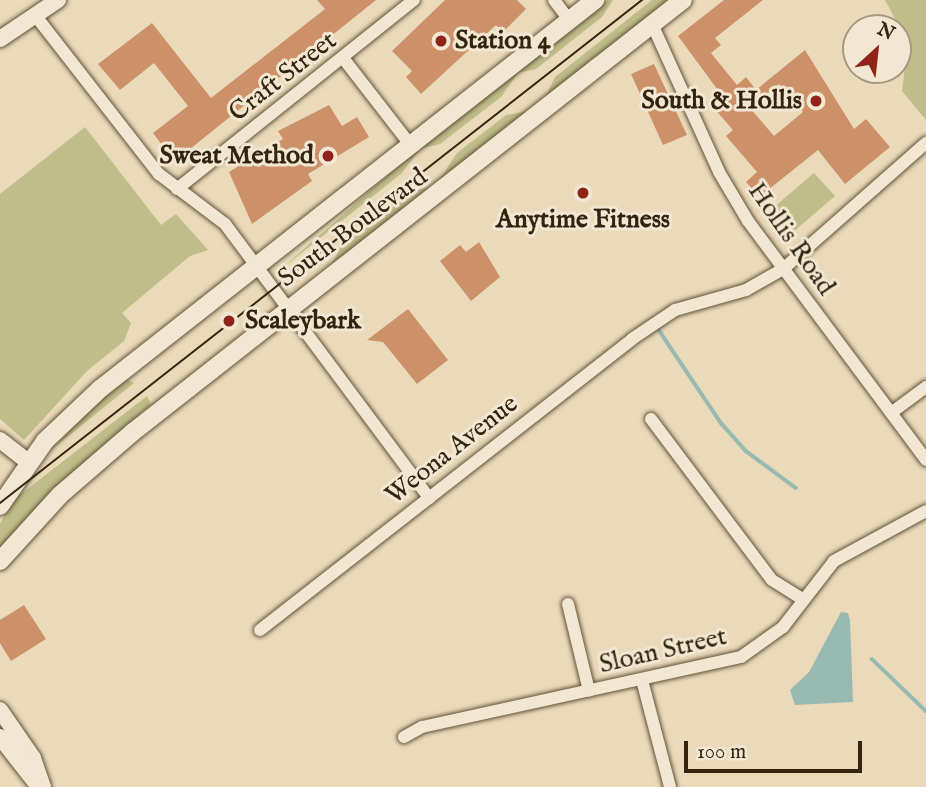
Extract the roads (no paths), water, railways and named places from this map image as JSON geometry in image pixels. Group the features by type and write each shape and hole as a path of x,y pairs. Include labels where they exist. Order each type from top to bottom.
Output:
{"main road":[{"name":"South Boulevard","path":"0,506 28,462 100,390 595,0"},
{"name":"South Boulevard","path":"0,561 60,495 289,310 683,0"}],"street":[{"path":"0,39 58,0"},
{"name":"Craft Street","path":"177,189 414,0"},
{"path":"554,0 569,20"},
{"path":"35,15 159,174 218,217 429,498"},
{"name":"Hollis Road","path":"652,24 728,188 783,269 926,460"},
{"path":"343,58 412,146"},
{"path":"783,269 926,143"},
{"name":"Weona Avenue","path":"260,630 675,310 746,290 783,269"},
{"path":"891,414 926,387"},
{"path":"651,419 772,579 803,598"},
{"path":"0,440 28,462"},
{"name":"Sloan Street","path":"404,737 422,727 741,657 783,627 834,561 926,511"},
{"path":"568,604 589,691"},
{"path":"642,680 670,787"},
{"path":"0,710 33,758 41,787"},
{"path":"0,737 41,787"}],"water":[{"path":"841,612 848,613 850,620 853,702 795,705 790,690 809,672"}],"waterway":[{"path":"657,327 722,424 746,451 796,488"},
{"path":"872,659 926,711"}],"tram line":[{"path":"0,503 642,0"}],"place":[{"name":"Station 4","path":"441,41"},
{"name":"South & Hollis","path":"816,101"},
{"name":"Sweat Method","path":"328,156"},
{"name":"Anytime Fitness","path":"583,193"},
{"name":"Scaleybark","path":"229,321"}]}
